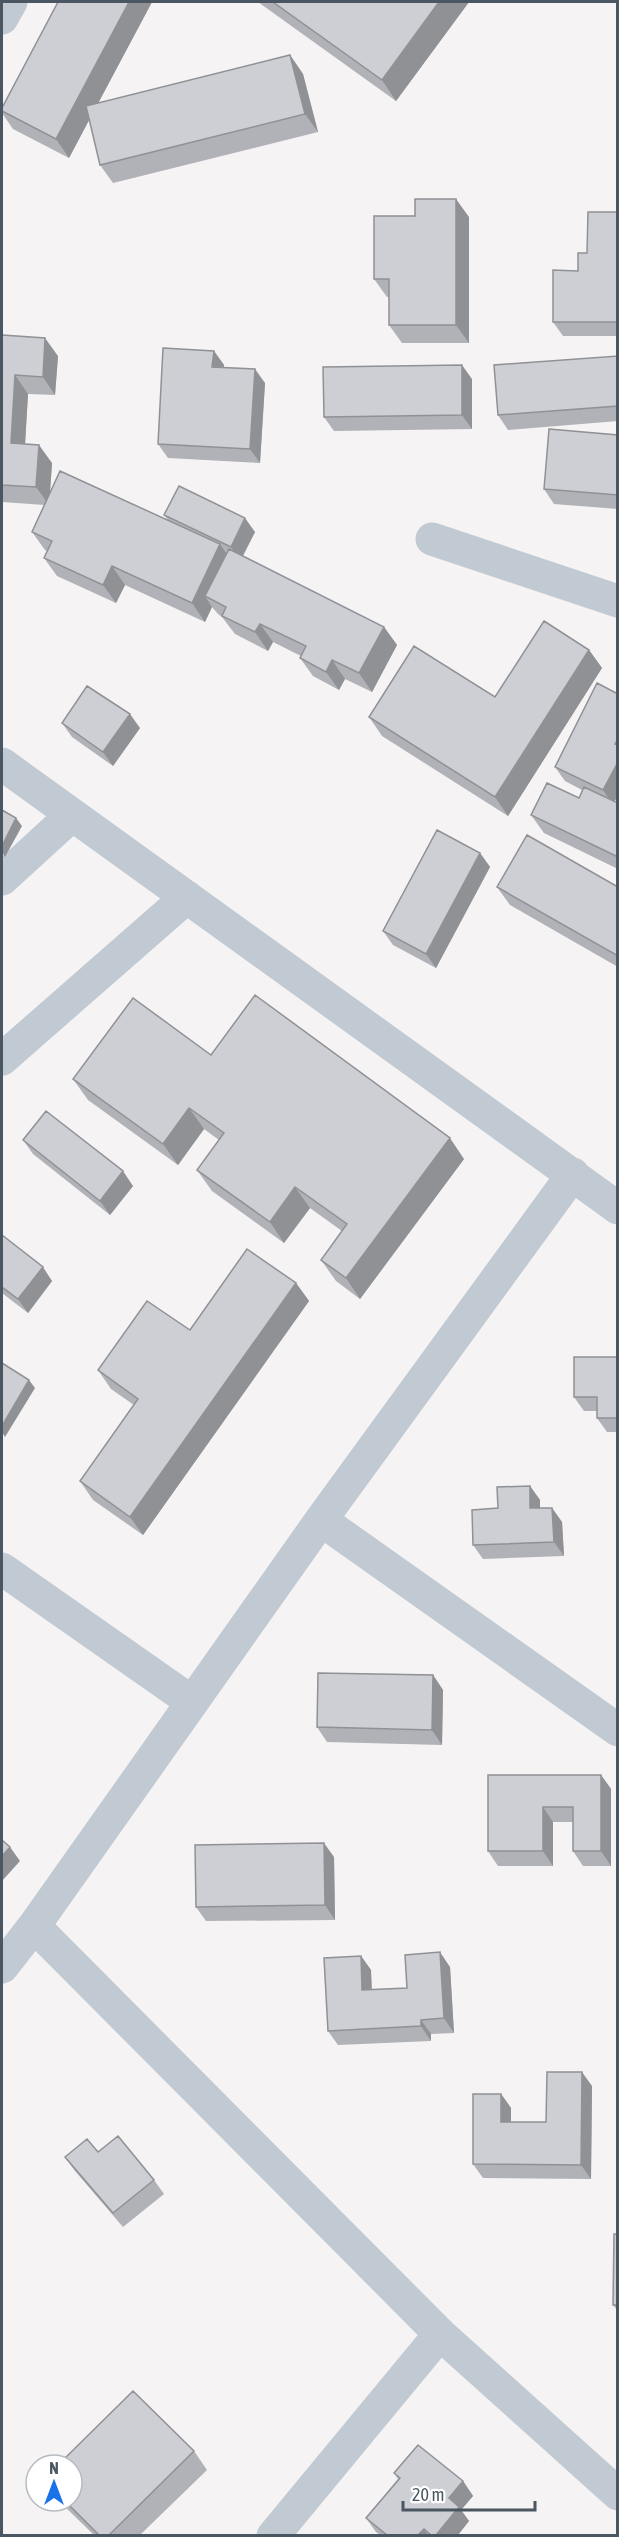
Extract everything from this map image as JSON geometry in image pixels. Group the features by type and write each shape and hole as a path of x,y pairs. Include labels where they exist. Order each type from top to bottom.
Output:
{"street":[{"path":"2,18 11,2"},
{"path":"432,539 618,601"},
{"path":"2,764 618,1208"},
{"path":"2,879 72,815"},
{"path":"2,1059 187,897"},
{"path":"2,1967 34,1926 321,1520 573,1174"},
{"path":"321,1520 618,1730"},
{"path":"2,1569 192,1702"},
{"path":"34,1926 440,2334 618,2494"},
{"path":"273,2535 440,2334"}],"building":[{"path":"58,2 129,2 56,139 2,111 2,108"},
{"path":"273,2 439,2 382,80"},
{"path":"290,55 305,114 100,165 86,106"},
{"path":"415,199 456,199 456,325 389,325 389,279 374,279 374,216 415,216"},
{"path":"588,212 618,212 618,322 553,322 553,270 578,271 578,253 587,253"},
{"path":"2,335 45,338 43,377 15,375 11,443 39,445 36,487 2,485"},
{"path":"163,348 214,351 212,367 255,369 250,449 158,444"},
{"path":"618,356 618,406 498,415 494,365"},
{"path":"462,365 462,415 324,417 323,367"},
{"path":"549,429 618,435 618,495 544,489"},
{"path":"60,471 220,544 192,603 112,566 103,585 44,558 52,541 32,532"},
{"path":"179,486 245,518 231,547 164,515"},
{"path":"229,549 384,627 359,673 332,660 326,672 300,658 306,646 260,624 255,632 222,616 226,607 205,596"},
{"path":"544,621 589,650 495,797 369,717 414,646 495,697"},
{"path":"597,683 618,694 618,739 615,744 618,745 618,762 603,790 555,767"},
{"path":"87,686 130,714 103,752 62,723"},
{"path":"547,783 579,798 584,787 618,803 618,857 531,815"},
{"path":"2,810 16,818 2,846"},
{"path":"437,830 480,853 426,954 383,931"},
{"path":"527,835 618,887 618,956 497,887"},
{"path":"255,995 450,1138 346,1278 321,1260 347,1224 295,1187 270,1222 197,1170 224,1133 189,1108 163,1144 73,1079 133,998 211,1055"},
{"path":"46,1111 123,1171 100,1201 23,1140"},
{"path":"2,1235 43,1267 18,1299 2,1287"},
{"path":"247,1249 296,1283 130,1517 80,1481 138,1399 98,1370 147,1301 190,1330"},
{"path":"574,1357 618,1357 618,1418 597,1418 597,1397 574,1397"},
{"path":"2,1363 29,1380 2,1426"},
{"path":"530,1486 530,1508 552,1508 554,1542 473,1545 472,1510 498,1508 497,1487"},
{"path":"318,1673 433,1675 432,1730 317,1727"},
{"path":"488,1775 601,1775 601,1851 573,1851 573,1807 543,1807 543,1851 488,1851"},
{"path":"2,1840 10,1847 2,1856"},
{"path":"324,1843 325,1905 196,1907 195,1845"},
{"path":"440,1952 444,2018 421,2020 421,2026 328,2031 324,1958 361,1956 362,1990 407,1988 405,1955"},
{"path":"547,2072 582,2072 581,2165 473,2164 473,2094 501,2094 501,2122 546,2122"},
{"path":"118,2136 154,2180 113,2213 65,2157 87,2139 98,2152"},
{"path":"614,2234 618,2234 618,2305 613,2305"},
{"path":"133,2391 194,2451 109,2535 99,2535 77,2513 84,2513 84,2453 70,2453"},
{"path":"418,2445 463,2481 449,2498 459,2507 436,2535 431,2535 424,2529 418,2535 387,2535 366,2518 400,2478 394,2473"}]}
